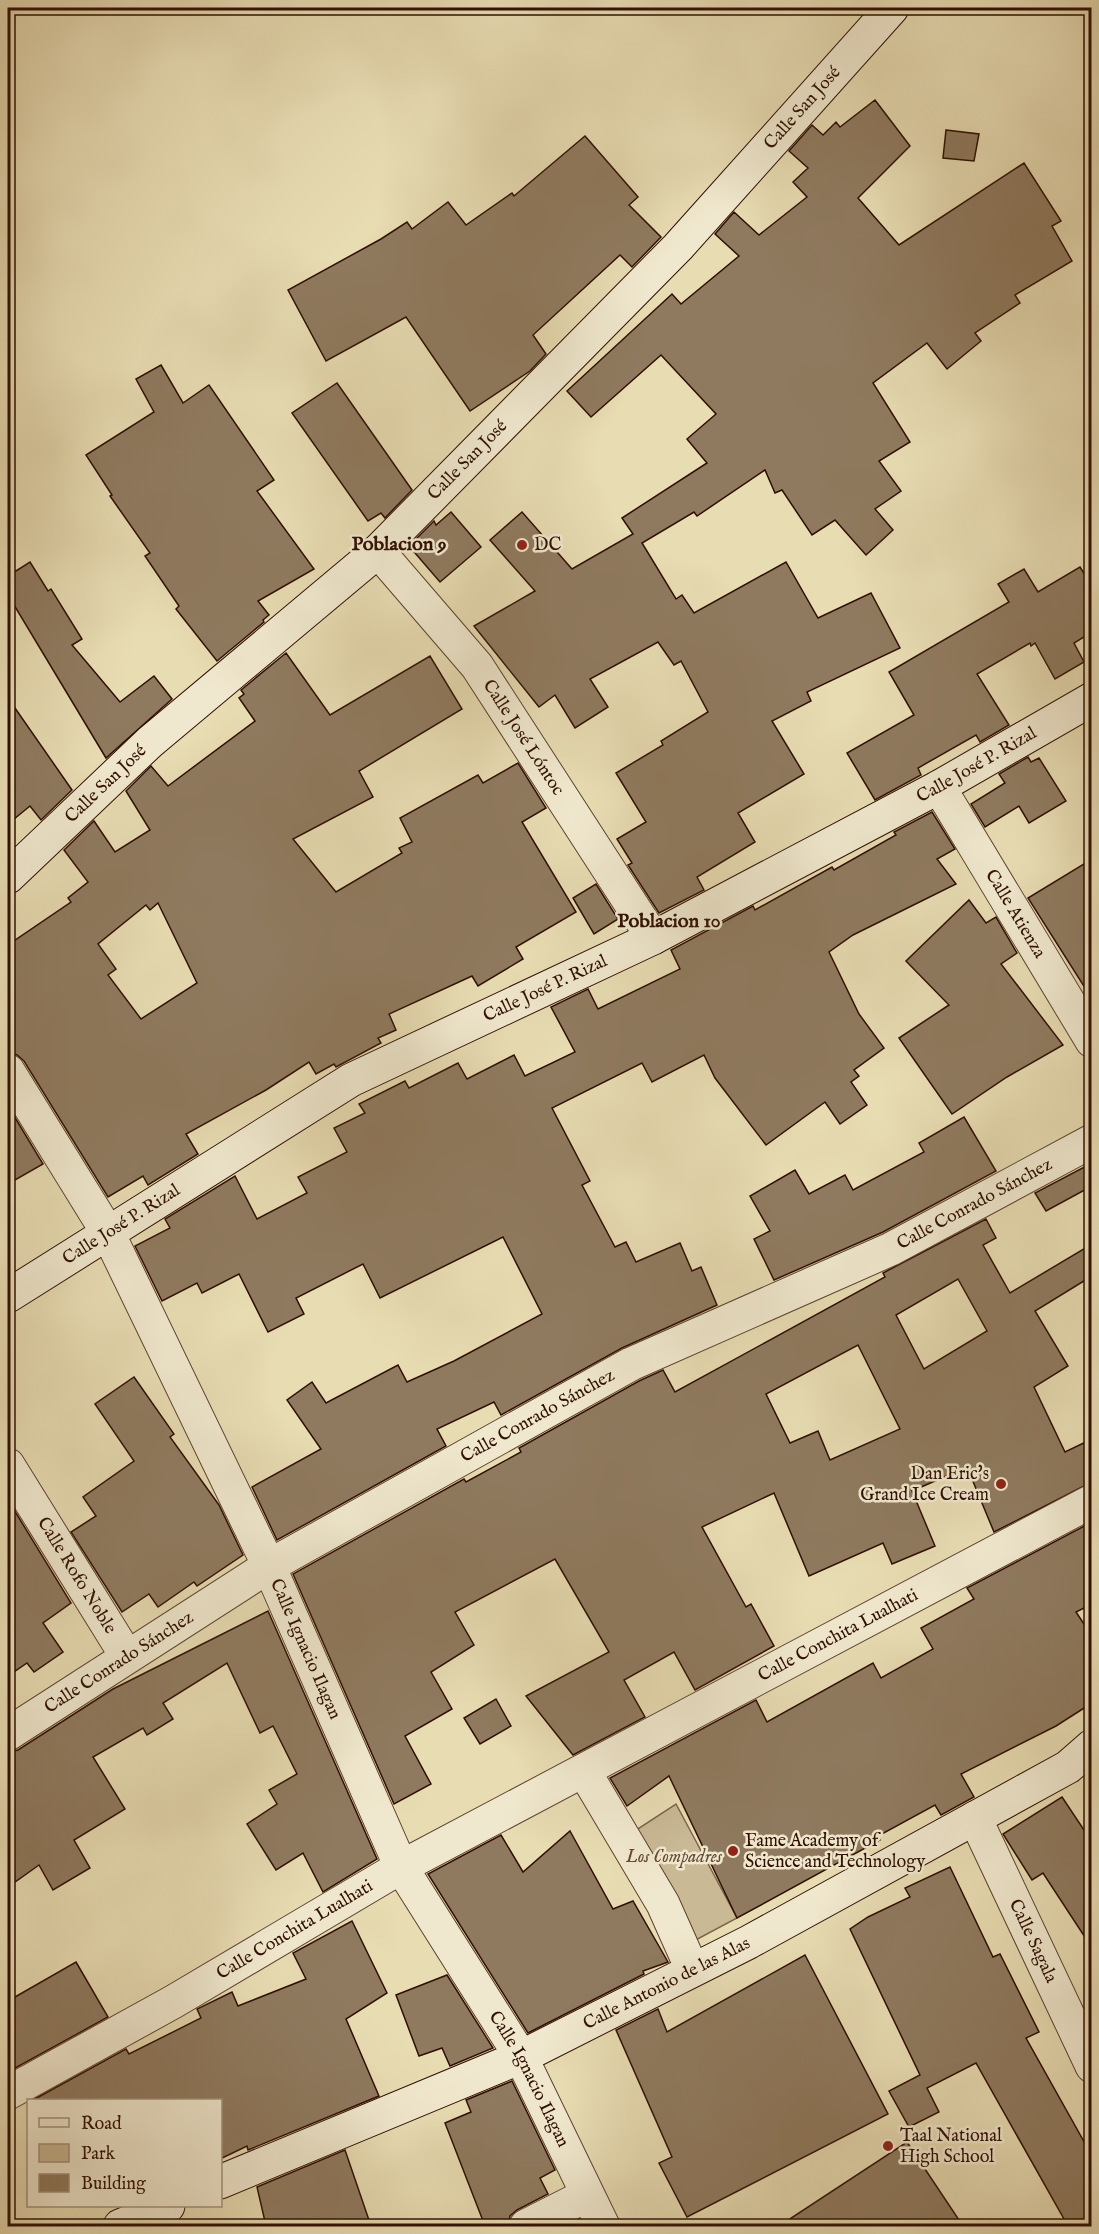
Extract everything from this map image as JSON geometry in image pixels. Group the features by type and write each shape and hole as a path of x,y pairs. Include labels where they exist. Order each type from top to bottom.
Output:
{"street":[{"name":"Calle San José","path":"8,877 150,742 378,551 678,247 892,8"},
{"name":"Calle José Lóntoc","path":"378,551 477,666 652,938"},
{"name":"Calle José P. Rizal","path":"8,1296 351,1080 652,938 939,787 1092,699"},
{"name":"Calle Atienza","path":"939,787 1092,1041"},
{"name":"Calle Ignacio Ilagan","path":"8,1071 108,1233 269,1566 401,1867 521,2057 603,2226"},
{"name":"Calle Conrado Sánchez","path":"8,1734 126,1655 269,1566 631,1364 891,1249 1092,1141"},
{"name":"Calle Rofo Noble","path":"8,1465 126,1655"},
{"name":"Calle Conchita Lualhati","path":"8,2093 173,2002 401,1867 1092,1501"},
{"name":"Calle Antonio de las Alas","path":"222,2181 521,2057 810,1910 1068,1767 1092,1746"},
{"path":"584,1771 663,1904 692,1969"},
{"name":"Calle Sagala","path":"975,1818 1092,2066"},
{"path":"526,2226 587,2195"},
{"path":"120,2226 163,2207"}],"green space":[{"name":"Los Compadres","path":"676,1804 737,1918 692,1942 630,1834"}],"building":[{"path":"875,100 910,146 858,198 899,245 1024,163 1061,221 1052,226 1072,261 1015,295 1020,303 975,333 981,341 947,369 927,343 873,383 910,442 879,461 901,491 875,509 893,530 866,555 835,520 812,535 782,490 775,493 765,470 697,516 694,512 642,543 676,599 682,595 694,613 786,562 818,618 871,593 900,648 807,692 811,701 772,721 804,774 738,813 755,842 697,877 704,890 659,913 628,865 632,863 617,839 646,822 616,773 663,745 661,741 708,712 681,661 674,665 658,642 590,679 608,707 575,728 555,695 539,707 474,626 535,591 490,540 522,512 572,569 633,534 622,518 707,463 687,439 716,414 661,355 591,417 567,391 672,294 681,304 739,256 715,234 734,212 759,235 807,197 793,182 808,168 789,151 812,125 823,135 836,122 840,127"},
{"path":"946,130 979,134 974,161 943,158"},
{"path":"585,136 638,197 629,205 661,237 632,267 620,255 533,335 546,354 530,371 470,411 406,317 326,361 288,290 381,239 407,222 412,229 448,202 466,225 512,193 514,196"},
{"path":"161,365 183,403 209,385 274,480 257,491 314,569 258,601 269,615 263,620 264,622 217,661 176,609 179,606 145,556 150,553 110,496 112,495 86,455 154,412 136,379"},
{"path":"337,383 412,490 385,518 381,513 368,521 292,413"},
{"path":"451,512 481,547 440,582 409,546 434,521 436,525"},
{"path":"30,562 48,591 51,589 82,639 72,645 120,702 154,676 172,699 106,758 8,595 8,576"},
{"path":"1080,567 1092,586 1092,632 1074,643 1084,662 1055,679 1035,643 1031,646 1030,643 977,674 1009,725 980,742 976,735 918,768 921,775 875,800 847,753 914,715 889,672 1009,602 998,584 1024,569 1038,592"},
{"path":"286,653 330,715 430,656 462,709 359,771 373,797 293,839 336,892 402,853 399,848 412,842 400,818 478,775 483,783 518,763 546,808 522,822 576,912 516,947 523,959 478,986 472,976 389,1014 396,1030 378,1038 381,1043 336,1067 334,1064 316,1074 309,1062 266,1090 186,1134 198,1154 148,1185 143,1176 108,1197 24,1061 8,1052 8,945 71,902 68,898 88,882 64,850 94,821 115,852 150,830 126,791 151,766 168,786 255,721 239,698 244,694 241,690","holes":["158,903 197,983 141,1019 108,975 116,969 98,944 146,905 150,910"]},
{"path":"8,698 72,790 41,820 30,806 8,824"},
{"path":"1028,757 1031,762 1039,758 1066,801 1029,823 1019,806 985,827 971,804 1005,783 999,774"},
{"path":"932,812 955,849 937,859 956,884 853,935 829,952 859,1014 884,1048 854,1070 859,1076 851,1082 867,1105 840,1124 825,1102 766,1145 715,1078 704,1055 652,1082 642,1063 552,1108 590,1181 582,1185 615,1247 626,1242 636,1262 680,1243 692,1271 701,1267 717,1305 622,1348 501,1415 494,1402 437,1429 446,1446 277,1540 252,1487 321,1449 287,1400 312,1382 326,1403 398,1365 407,1382 454,1361 542,1314 503,1237 380,1298 363,1264 296,1298 304,1314 268,1332 239,1274 202,1293 197,1283 162,1301 135,1246 170,1228 165,1219 235,1176 257,1219 307,1193 298,1177 347,1152 334,1128 365,1113 359,1104 405,1081 409,1088 458,1063 467,1079 514,1055 525,1076 575,1052 551,1007 588,989 598,1009 680,969 671,950 753,906 755,910 832,867 834,870 896,835 894,832"},
{"path":"1092,859 1092,999 1028,898"},
{"path":"596,884 618,919 594,934 573,898"},
{"path":"969,900 986,923 996,917 1017,953 1001,964 1063,1045 1007,1077 952,1114 899,1038 949,1005 906,961"},
{"path":"8,1106 43,1164 8,1184"},
{"path":"964,1117 996,1171 883,1232 774,1280 754,1239 770,1231 750,1196 795,1170 809,1194 845,1175 853,1190 924,1152 919,1143"},
{"path":"1092,1163 1092,1186 1046,1211 1035,1193"},
{"path":"986,1219 996,1238 983,1245 1010,1293 1092,1244 1092,1276 1035,1311 1068,1366 1034,1387 1065,1452 1092,1439 1092,1482 994,1532 967,1467 912,1491 935,1546 892,1564 883,1543 809,1576 774,1493 702,1527 746,1607 751,1604 774,1646 695,1690 674,1652 624,1680 645,1717 573,1755 526,1696 609,1652 555,1559 455,1612 474,1645 431,1672 452,1709 405,1736 431,1784 394,1804 293,1574 464,1479 466,1482 521,1452 519,1448 639,1381 663,1370 675,1392 885,1277 883,1273","holes":["958,1279 987,1331 924,1369 896,1315","858,1345 900,1429 830,1460 818,1431 790,1443 766,1394"]},
{"path":"134,1377 174,1434 170,1437 219,1505 243,1555 197,1586 194,1582 158,1607 149,1594 122,1612 71,1532 96,1516 83,1497 134,1461 95,1404"},
{"path":"8,1500 71,1603 43,1623 63,1652 34,1672 27,1663 8,1676"},
{"path":"1092,1522 1092,1604 1076,1612 1092,1636 1092,1703 1056,1726 961,1774 974,1797 941,1815 935,1805 878,1836 880,1840 737,1918 669,1776 627,1806 610,1778 756,1700 767,1722 873,1663 881,1678 933,1649 921,1628 974,1599 967,1588"},
{"path":"268,1611 377,1859 323,1892 303,1853 276,1870 247,1824 277,1804 269,1790 297,1774 273,1726 260,1733 227,1663 163,1703 173,1719 147,1735 143,1728 93,1757 125,1809 74,1840 90,1868 53,1890 39,1865 8,1887 8,1752 18,1750 113,1689"},
{"path":"496,1699 511,1726 480,1744 464,1718"},
{"path":"1062,1797 1092,1842 1092,1948 1043,1873 1032,1880 1003,1834"},
{"path":"570,1831 613,1909 633,1901 668,1962 643,1971 644,1974 528,2033 428,1874 501,1835 523,1872"},
{"path":"950,1867 993,1957 1000,1954 1039,2032 1026,2038 1092,2156 1092,2226 1068,2226 976,2063 927,2088 939,2112 909,2127 889,2091 920,2075 850,1929 868,1917 910,1897 905,1888"},
{"path":"352,1921 387,1993 346,2019 379,2096 248,2150 247,2146 222,2158 222,2099 35,2099 126,2049 129,2054 201,2018 197,2009 232,1992 238,2006 306,1979 293,1953"},
{"path":"805,1955 888,2114 687,2217 659,2163 672,2157 616,2030 658,2009 667,2032"},
{"path":"76,1962 108,2017 8,2072 8,2001"},
{"path":"447,1975 493,2048 450,2066 442,2048 419,2056 396,1995"},
{"path":"512,2081 555,2170 540,2178 548,2194 517,2210 510,2216 508,2226 485,2226 445,2123 471,2112 466,2100"},
{"path":"907,2142 963,2226 779,2226"},
{"path":"345,2150 371,2226 266,2226 257,2187"}],"place":[{"name":"DC","path":"522,545"},
{"name":"Dan Eric's Grand Ice Cream","path":"1001,1484"},
{"name":"Fame Academy of Science and Technology","path":"733,1851"},
{"name":"Taal National High School","path":"888,2146"}],"district":[{"name":"Poblacion 9","path":"399,544"},
{"name":"Poblacion 10","path":"669,921"}]}
